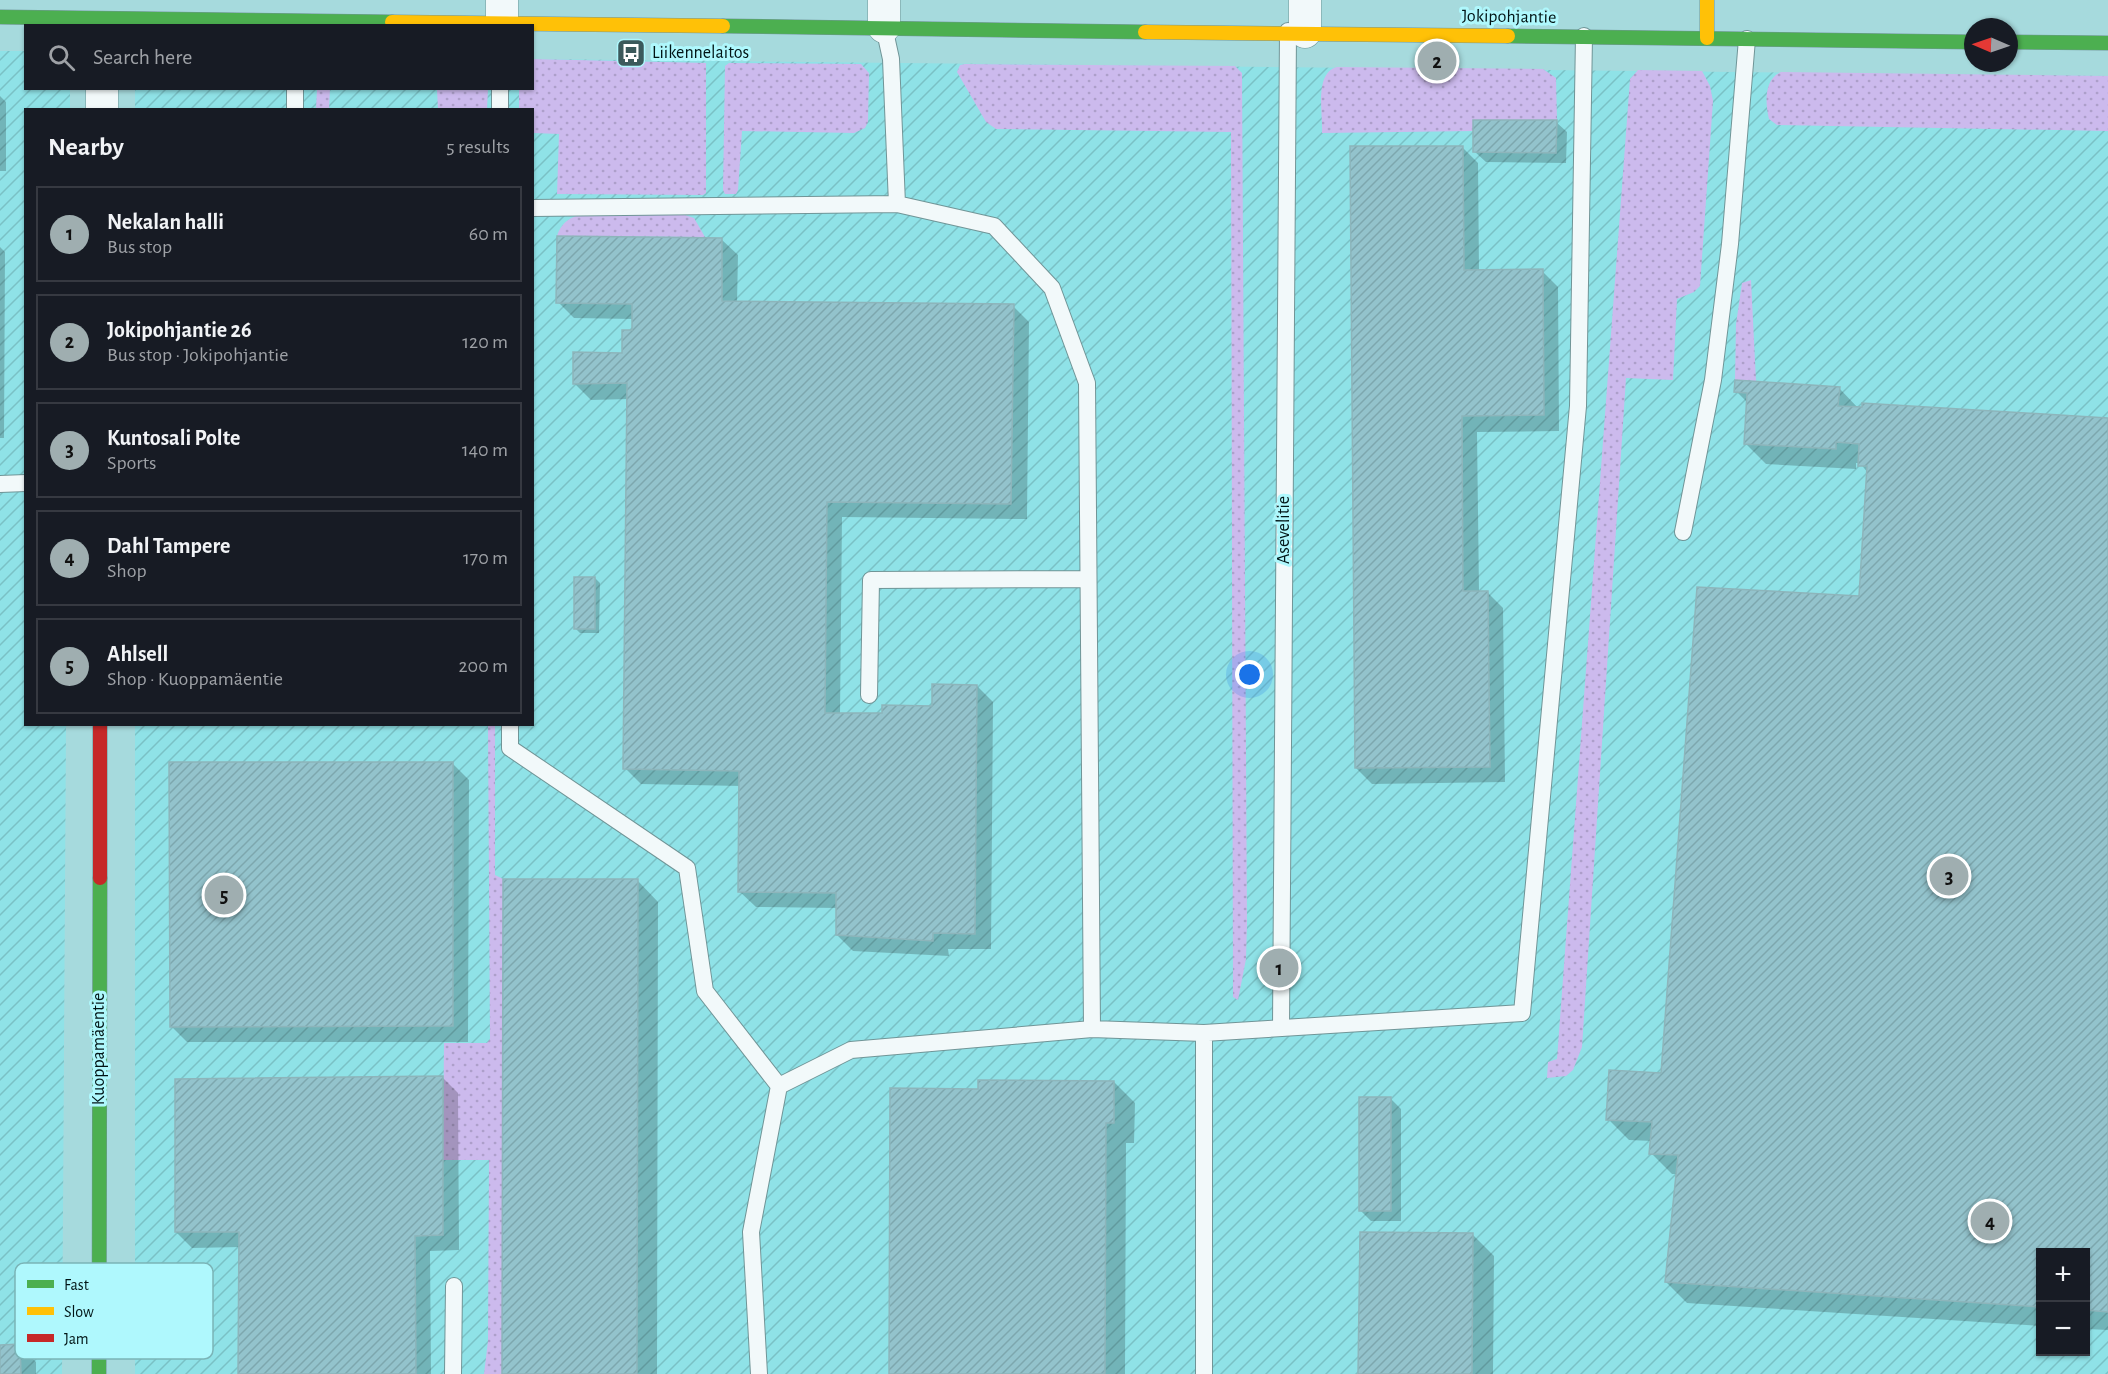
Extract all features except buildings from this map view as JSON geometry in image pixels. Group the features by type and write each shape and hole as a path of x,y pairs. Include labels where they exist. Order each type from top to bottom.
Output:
{"main road":[{"path":"1707,0 1707,38"},
{"name":"Jokipohjantie","path":"0,17 103,14 293,23 502,16 884,14 1296,32 1964,42"},
{"path":"2018,42 2108,43"},
{"name":"Kuoppamäentie","path":"99,1263 100,726"},
{"name":"Kuoppamäentie","path":"99,1359 99,1374"}],"street":[{"name":"Asevelitie","path":"1296,32 1305,0"},
{"path":"102,90 102,108"}],"lane":[{"path":"884,14 891,59 897,204"},
{"name":"Asevelitie","path":"1281,1028 1296,32"},
{"path":"779,1086 851,1050 1092,1029 1204,1033 1522,1013 1578,406 1584,36"},
{"path":"1683,532 1714,369 1730,244 1747,39"},
{"path":"295,90 295,108"},
{"path":"500,90 500,108"},
{"path":"534,208 897,204 993,226 1052,288 1087,383 1092,1029"},
{"path":"0,484 24,483"},
{"path":"869,694 872,580 1088,579"},
{"path":"510,726 510,748 687,868 705,992 779,1086 751,1232 759,1374"},
{"path":"1204,1033 1204,1374"},
{"path":"453,1374 454,1286"}],"shaded area":[{"path":"0,51 24,51 24,90 70,90 70,108 24,108 24,726 66,726 63,1263 15,1263 15,1359 62,1359 62,1374 0,1374"},
{"path":"534,59 2108,76 2108,1374 135,1374 135,1359 213,1359 213,1263 135,1263 135,726 534,726 534,108 135,108 135,90 534,90"},
{"path":"534,59 706,63 706,193 703,195 557,194 559,134 534,133 534,108 519,108 519,90 534,90"},
{"path":"729,63 861,64 869,73 868,122 865,128 854,133 742,131 738,190 736,194 725,194 723,190 725,66"},
{"path":"960,65 1235,66 1242,73 1247,924 1246,959 1238,1000 1233,997 1231,132 996,129 986,122 957,72"},
{"path":"1337,67 1543,69 1556,78 1557,120 1474,120 1474,131 1322,133 1322,85 1330,71"},
{"path":"1638,70 1702,71 1710,86 1713,101 1700,286 1694,292 1677,299 1673,380 1626,378 1582,1047 1573,1070 1566,1076 1547,1078 1548,1062 1557,1059 1630,79"},
{"path":"1781,72 2108,76 2108,131 1777,125 1769,119 1767,92 1771,80"},
{"path":"317,90 330,90 329,108 316,108"},
{"path":"437,90 488,90 487,108 438,108"},
{"path":"579,215 685,215 694,218 705,237 557,236 565,222"},
{"path":"1751,280 1756,381 1735,380 1736,324 1742,283"},
{"path":"488,726 495,726 495,875 503,879 502,1374 484,1374 488,1341 489,1160 443,1160 444,1043 487,1043 490,1039"}],"traffic: fast":[{"path":"0,17 392,22"},
{"path":"723,26 1145,32"},
{"path":"1508,36 1964,42"},
{"path":"2018,42 2108,43"},
{"path":"99,1263 100,878"},
{"path":"99,1359 99,1374"}],"traffic: slow":[{"path":"1707,0 1707,38"},
{"path":"392,22 723,26"},
{"path":"1145,32 1508,36"}],"traffic: jam":[{"path":"100,726 100,878"}],"place":[{"name":"Liikennelaitos","path":"631,53"},
{"name":"Jokipohjantie 26","path":"1437,61"},
{"name":"Kuntosali Polte","path":"1949,876"},
{"name":"Ahlsell","path":"224,895"},
{"name":"Nekalan halli","path":"1279,968"},
{"name":"Dahl Tampere","path":"1990,1221"}]}
